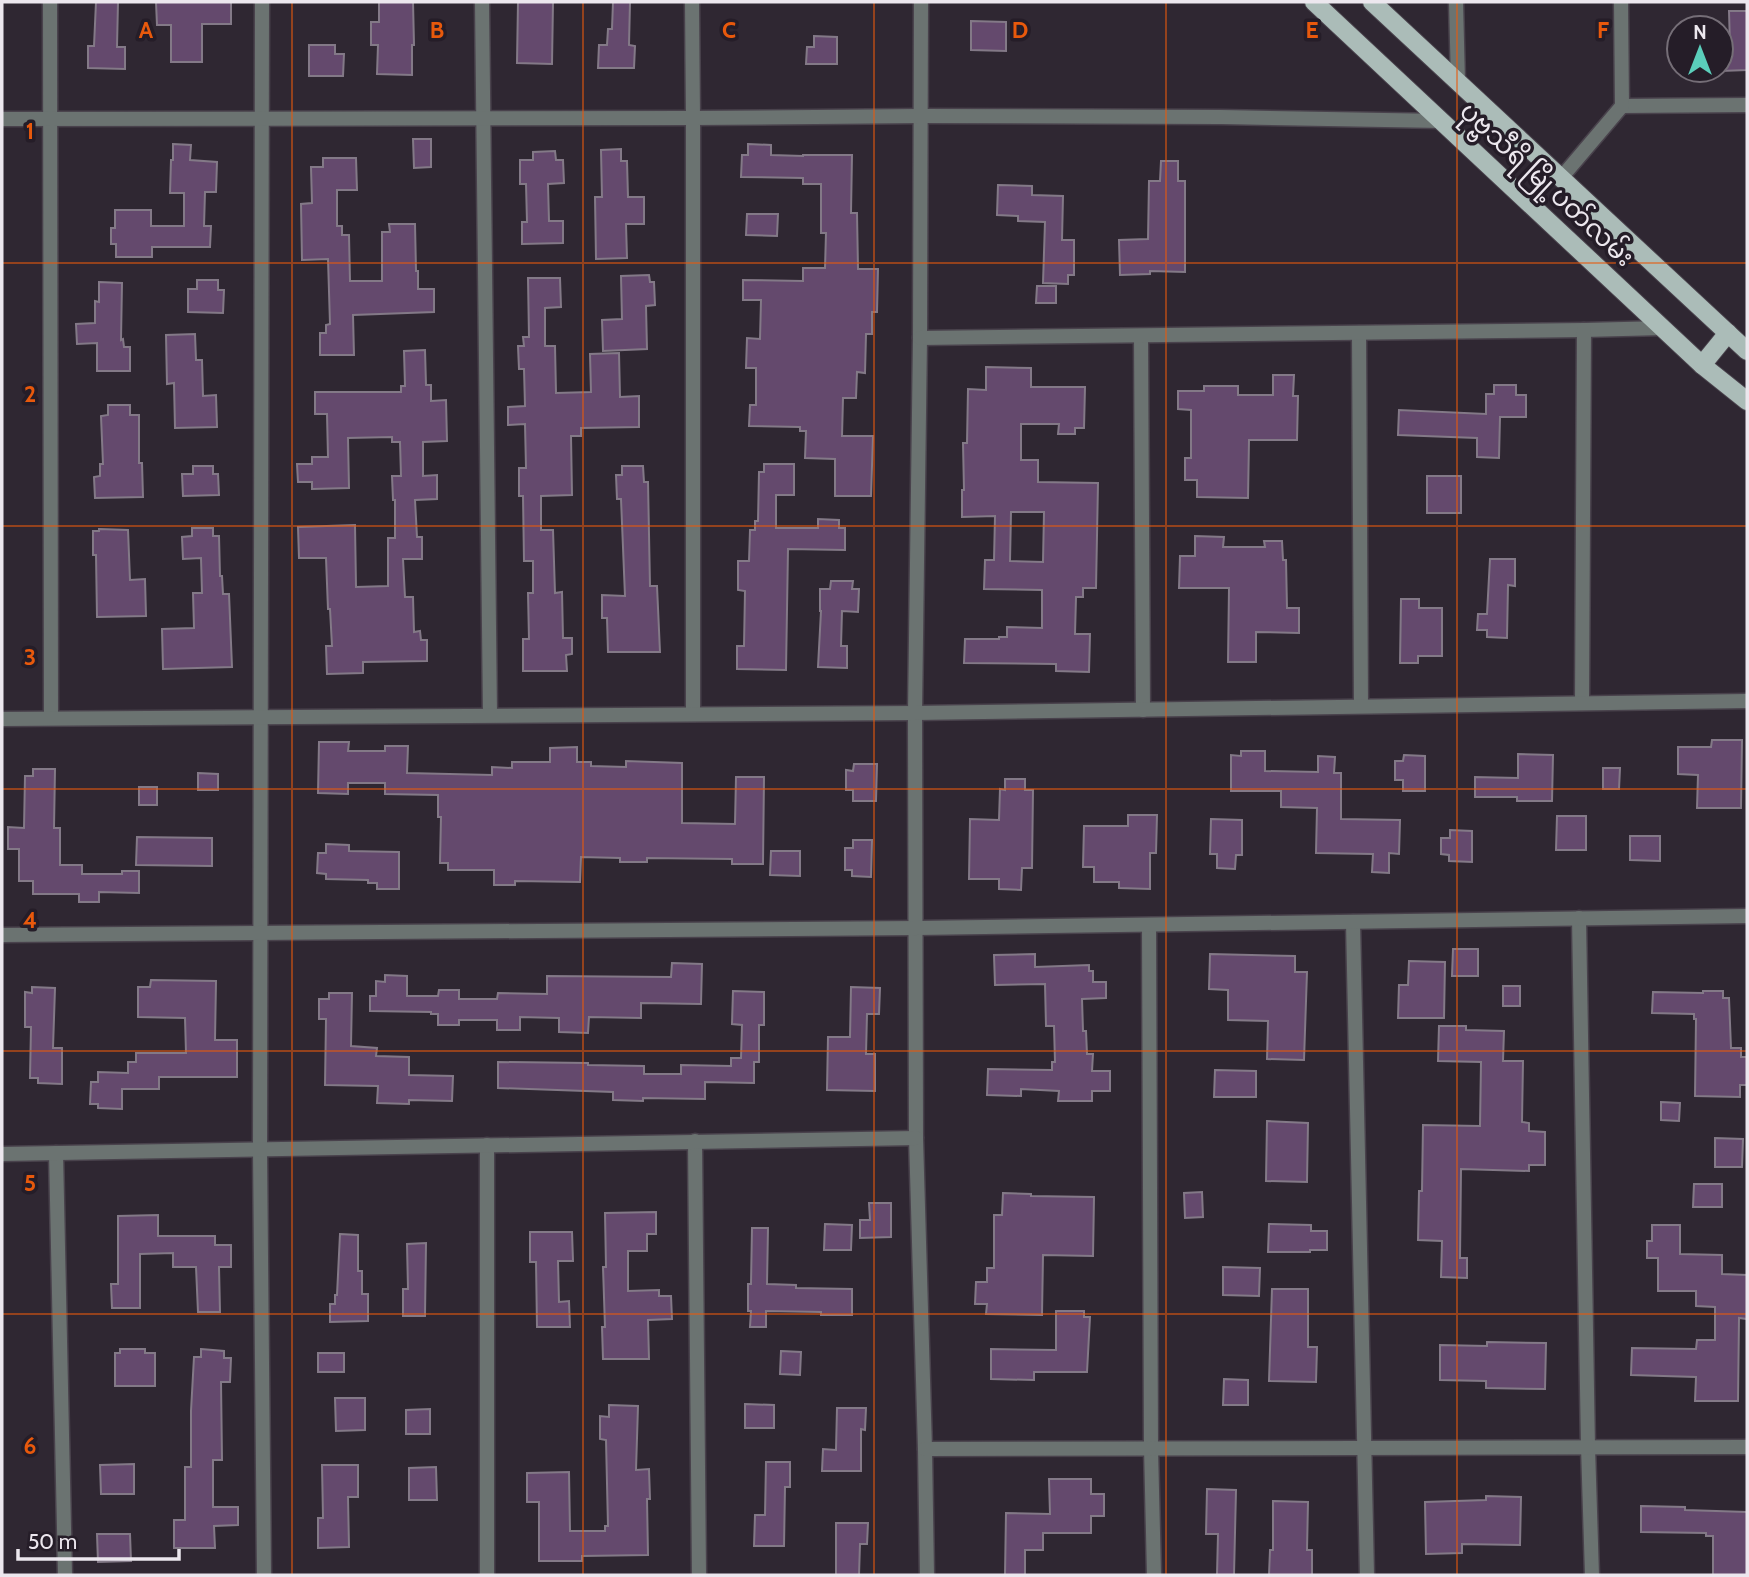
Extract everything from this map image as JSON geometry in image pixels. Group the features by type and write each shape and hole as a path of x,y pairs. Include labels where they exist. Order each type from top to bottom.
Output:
{"main road":[{"name":"ပုဗ္ဗသီရိ မြို့ပတ်လမ်း","path":"1314,2 1702,365 1747,401"},
{"name":"ပုဗ္ဗသီရိ မြို့ပတ်လမ်း","path":"1372,2 1747,351"},
{"path":"1702,365 1727,333"}],"street":[{"path":"50,2 51,718"},
{"path":"262,2 260,1150 264,1575"},
{"path":"482,2 490,715"},
{"path":"692,2 694,714"},
{"path":"921,2 915,713 916,1138 927,1575"},
{"path":"1456,2 1458,82"},
{"path":"1561,178 1622,106 1621,2"},
{"path":"1622,106 1747,106"},
{"path":"2,119 921,116 1442,121"},
{"path":"920,338 1662,328"},
{"path":"1581,703 1584,330"},
{"path":"1360,333 1361,706"},
{"path":"1141,336 1143,710"},
{"path":"2,719 915,713 1747,701"},
{"path":"2,935 917,928 1747,916"},
{"path":"1579,918 1592,1575"},
{"path":"1353,922 1367,1575"},
{"path":"1149,925 1154,1575"},
{"path":"2,1154 916,1138"},
{"path":"695,1142 699,1575"},
{"path":"487,1145 487,1575"},
{"path":"56,1153 65,1575"},
{"path":"925,1449 1747,1447"}],"building":[{"path":"96,2 118,2 117,47 125,47 125,69 88,68 88,46 94,46"},
{"path":"156,2 231,2 231,24 202,24 202,62 171,62 171,25 157,25"},
{"path":"379,2 413,2 412,75 377,74 378,45 371,45 371,22 379,22"},
{"path":"518,2 553,2 552,64 517,63"},
{"path":"613,2 630,2 629,45 635,46 634,68 598,68 599,45 607,45 608,29 612,29"},
{"path":"1729,11 1747,11 1747,70 1735,70 1735,14 1729,14"},
{"path":"971,21 1006,22 1006,51 971,50"},
{"path":"814,36 837,37 837,64 806,64 807,47 814,47"},
{"path":"309,45 335,45 335,54 344,54 343,76 309,76"},
{"path":"413,139 431,139 431,167 414,168"},
{"path":"173,144 191,145 190,160 217,162 216,192 205,192 204,226 211,226 210,247 152,247 152,257 116,257 116,244 111,244 111,228 115,228 115,210 151,210 151,226 184,226 184,193 170,193"},
{"path":"748,144 771,145 771,155 852,155 851,213 857,213 858,269 878,269 877,312 872,312 872,334 866,334 865,373 857,372 856,398 843,398 842,436 873,436 871,496 835,496 835,459 805,458 806,431 800,431 800,427 749,426 750,405 756,405 756,368 746,368 747,338 760,339 761,300 743,300 743,280 803,281 803,268 825,268 826,233 821,233 821,184 803,184 803,178 741,177 742,155 748,155"},
{"path":"621,149 621,161 627,161 628,197 644,197 644,224 626,224 627,258 596,259 595,197 602,197 601,150"},
{"path":"555,151 556,160 563,160 564,183 548,184 549,221 563,221 563,243 522,244 522,222 527,222 526,184 520,184 520,160 533,160 533,152"},
{"path":"323,158 356,158 357,190 337,190 337,226 342,226 342,235 349,235 350,281 382,281 382,232 390,232 389,224 415,224 418,289 434,289 434,312 353,315 354,355 320,355 320,333 326,333 326,325 330,324 328,259 302,260 301,204 312,203 311,167 323,167"},
{"path":"1161,161 1178,161 1178,181 1185,181 1185,272 1150,271 1150,274 1120,275 1119,240 1148,239 1149,181 1160,181"},
{"path":"998,185 1032,186 1032,195 1063,196 1062,240 1074,240 1074,275 1068,275 1068,284 1043,283 1045,222 1018,221 1018,216 997,215"},
{"path":"747,214 778,214 777,236 746,235"},
{"path":"649,275 650,282 654,282 655,305 646,306 647,349 603,351 602,320 622,319 621,276"},
{"path":"528,278 560,278 561,307 545,308 545,346 555,346 556,393 591,392 590,354 619,353 620,397 639,396 639,427 581,428 581,436 571,436 572,495 541,496 541,530 553,530 555,593 562,592 563,638 572,638 572,654 566,655 567,671 523,671 523,639 529,639 528,593 533,593 533,561 524,561 523,496 519,496 519,468 526,468 525,424 508,425 508,407 525,406 524,369 519,369 518,346 524,346 523,337 529,337"},
{"path":"197,280 218,280 218,290 224,290 223,313 188,312 188,289 197,289"},
{"path":"99,282 122,283 121,340 123,339 124,347 130,347 130,371 97,371 97,343 77,344 76,324 95,323 95,301 99,302"},
{"path":"1037,286 1056,286 1056,303 1036,303"},
{"path":"195,334 196,360 202,360 203,396 216,395 217,427 175,428 174,383 167,384 166,335"},
{"path":"425,350 426,385 431,385 431,401 446,400 447,441 423,442 423,476 437,475 437,499 415,500 417,537 422,537 422,559 403,559 405,597 413,597 414,632 420,631 421,640 427,640 427,661 363,662 363,673 327,674 326,646 332,646 326,558 299,558 298,527 355,525 356,587 388,586 388,538 395,538 392,476 401,476 400,442 392,442 392,437 348,438 349,488 312,489 312,482 298,482 297,464 312,464 312,457 328,457 327,414 315,414 315,392 401,392 401,386 405,386 404,351"},
{"path":"986,367 1031,368 1031,387 1085,387 1084,428 1075,428 1075,434 1058,434 1059,424 1021,424 1021,460 1038,460 1038,482 1098,483 1096,588 1083,588 1083,597 1076,597 1075,634 1090,634 1089,672 1056,671 1056,664 964,663 965,639 1007,637 1007,627 1042,628 1042,590 984,589 985,560 994,560 995,516 962,517 963,443 967,443 968,389 986,390","holes":["1011,512 1044,512 1043,562 1010,561"]},
{"path":"1273,375 1294,375 1293,396 1298,396 1297,440 1249,440 1248,498 1197,497 1197,480 1185,480 1185,458 1191,458 1191,410 1178,409 1178,391 1204,391 1204,386 1238,386 1238,395 1273,395"},
{"path":"1494,385 1516,385 1516,395 1526,395 1526,417 1500,417 1499,458 1477,457 1477,438 1398,435 1399,410 1486,414 1486,394 1494,394"},
{"path":"108,405 130,405 130,415 139,415 139,463 142,463 143,497 95,498 94,477 100,476 100,464 103,464 101,416 108,415"},
{"path":"764,464 794,464 794,495 776,495 776,528 818,528 818,519 839,520 839,528 845,528 845,550 788,549 786,670 737,669 737,646 744,646 745,591 738,590 738,561 749,561 750,530 755,530 755,521 758,521 759,472 764,472"},
{"path":"193,466 213,466 213,474 218,474 219,495 183,496 182,474 193,474"},
{"path":"622,466 643,466 644,482 648,482 650,586 657,586 660,652 608,652 607,618 602,618 602,595 625,596 621,499 617,499 616,475 622,475"},
{"path":"1427,476 1461,476 1461,513 1427,513"},
{"path":"192,528 213,528 213,536 219,536 223,594 229,594 232,667 163,669 162,629 194,628 193,593 202,593 201,558 183,559 182,537 192,536"},
{"path":"128,530 130,580 145,579 146,616 97,617 93,531"},
{"path":"1195,536 1224,537 1223,547 1265,547 1264,541 1282,541 1283,560 1286,560 1287,608 1299,608 1299,633 1256,632 1256,662 1228,662 1229,588 1179,588 1180,556 1195,556"},
{"path":"1490,559 1515,559 1515,586 1508,585 1507,638 1487,637 1487,630 1477,630 1478,614 1487,614"},
{"path":"831,581 853,581 852,589 859,589 858,612 842,611 841,646 847,646 847,668 818,667 820,589 830,589"},
{"path":"1401,599 1419,599 1419,608 1442,608 1442,656 1418,656 1418,663 1400,663"},
{"path":"1712,740 1742,740 1741,808 1697,808 1698,775 1678,774 1678,747 1711,747"},
{"path":"319,742 349,742 348,751 385,751 385,746 408,746 407,773 492,775 492,767 512,768 512,762 550,762 550,748 577,747 577,762 591,762 591,766 626,767 626,761 682,763 682,823 735,824 736,777 764,777 763,864 732,864 732,859 647,858 647,862 620,862 620,858 581,857 580,882 515,881 515,885 494,885 494,870 448,870 448,863 440,863 441,817 438,817 438,795 385,794 385,783 348,783 348,794 318,793"},
{"path":"1241,751 1265,751 1265,771 1318,772 1318,756 1335,757 1334,773 1341,773 1341,819 1400,820 1399,854 1389,853 1389,873 1372,872 1373,854 1316,853 1317,808 1281,807 1281,791 1231,791 1231,755 1241,756"},
{"path":"1518,754 1553,755 1552,801 1517,801 1517,797 1475,797 1475,777 1518,778"},
{"path":"1404,755 1425,756 1425,791 1403,791 1403,780 1395,780 1395,761 1403,761"},
{"path":"854,764 877,764 876,801 853,801 853,790 846,790 846,770 853,771"},
{"path":"1603,768 1620,768 1619,789 1603,789"},
{"path":"33,769 55,769 54,828 60,828 60,865 82,865 82,874 122,874 122,871 139,871 139,893 99,892 99,902 79,902 79,894 33,894 33,881 19,881 19,849 8,849 8,827 24,828 25,776 33,776"},
{"path":"198,773 218,774 218,790 198,790"},
{"path":"1005,779 1025,779 1025,790 1033,790 1032,868 1022,868 1021,890 999,889 999,879 969,879 970,819 999,820 1000,789 1005,790"},
{"path":"139,787 157,787 157,805 139,805"},
{"path":"1128,815 1157,815 1156,853 1150,853 1150,889 1119,888 1119,882 1094,882 1094,867 1083,867 1084,826 1128,826"},
{"path":"1557,816 1586,816 1586,850 1556,850"},
{"path":"1211,819 1242,820 1242,855 1236,855 1235,869 1217,868 1217,854 1210,854"},
{"path":"1450,830 1472,831 1472,862 1449,861 1449,855 1441,854 1441,838 1450,838"},
{"path":"1630,836 1660,836 1660,861 1630,860"},
{"path":"137,837 212,838 212,866 136,865"},
{"path":"853,840 872,840 871,877 852,876 852,870 845,870 845,848 853,848"},
{"path":"326,844 349,845 349,851 399,852 399,889 377,889 377,883 368,883 368,880 326,879 326,874 317,873 318,853 326,853"},
{"path":"771,851 800,851 800,876 770,875"},
{"path":"1453,949 1478,949 1478,976 1452,976"},
{"path":"1035,954 1035,967 1089,965 1089,971 1093,971 1093,982 1106,982 1106,998 1082,999 1083,1031 1086,1031 1087,1054 1093,1054 1092,1071 1110,1071 1110,1091 1092,1091 1092,1101 1058,1101 1059,1091 1021,1089 1021,1096 987,1095 988,1069 1052,1070 1052,1062 1055,1062 1054,1026 1046,1026 1045,984 995,985 994,955"},
{"path":"1210,954 1295,956 1295,972 1307,972 1304,1060 1267,1059 1268,1021 1228,1020 1228,990 1209,989"},
{"path":"1409,961 1445,962 1444,1018 1398,1018 1399,985 1408,985"},
{"path":"672,963 702,964 701,1004 641,1003 641,1018 589,1017 588,1033 559,1032 559,1018 520,1017 520,1030 497,1030 497,1020 459,1020 459,1025 438,1025 438,1014 431,1012 370,1011 370,996 376,996 376,981 385,982 385,975 407,976 407,996 438,996 439,990 459,990 459,999 497,999 498,993 547,994 547,976 671,977"},
{"path":"151,980 216,981 215,1040 237,1040 237,1077 159,1077 159,1089 122,1089 122,1109 98,1108 98,1104 90,1104 91,1082 98,1082 98,1072 128,1073 128,1062 136,1062 136,1053 186,1053 185,1018 138,1017 138,987 150,987"},
{"path":"1503,986 1520,986 1520,1006 1503,1006"},
{"path":"32,987 55,988 53,1048 62,1048 62,1084 38,1083 38,1078 30,1078 31,1027 25,1027 25,992 32,993"},
{"path":"851,987 880,988 879,1014 867,1014 866,1054 875,1054 875,1091 827,1090 828,1037 850,1037"},
{"path":"733,991 764,992 764,1025 759,1025 759,1062 754,1062 754,1083 705,1082 705,1099 643,1098 643,1101 613,1100 613,1092 498,1088 498,1062 644,1066 644,1074 681,1074 681,1065 731,1066 731,1058 741,1058 742,1025 732,1024"},
{"path":"1723,991 1723,998 1729,998 1731,1048 1741,1048 1741,1057 1747,1057 1747,1085 1740,1085 1740,1097 1695,1096 1694,1014 1652,1013 1653,992"},
{"path":"329,993 352,993 351,1046 377,1048 376,1056 409,1057 409,1075 453,1076 452,1101 409,1100 409,1104 377,1103 378,1086 325,1085 326,1019 319,1019 319,999 329,999"},
{"path":"1439,1026 1504,1031 1503,1061 1523,1061 1522,1122 1529,1123 1529,1131 1545,1132 1545,1165 1529,1165 1529,1171 1461,1169 1460,1258 1467,1258 1467,1278 1441,1277 1442,1241 1418,1240 1423,1125 1480,1126 1481,1062 1438,1061"},
{"path":"1215,1070 1256,1071 1256,1097 1214,1097"},
{"path":"1661,1102 1680,1103 1679,1121 1661,1120"},
{"path":"1267,1121 1308,1123 1307,1182 1266,1181"},
{"path":"1715,1138 1743,1139 1742,1167 1715,1167"},
{"path":"1694,1184 1722,1184 1722,1207 1693,1207"},
{"path":"1202,1192 1203,1217 1185,1218 1184,1193"},
{"path":"1003,1193 1094,1197 1093,1256 1043,1255 1042,1315 986,1314 987,1304 975,1304 976,1282 987,1282 987,1268 994,1268 994,1215 1002,1215"},
{"path":"869,1203 891,1203 891,1237 860,1238 860,1220 870,1220"},
{"path":"656,1212 656,1234 647,1234 647,1251 628,1251 628,1291 659,1290 659,1296 671,1296 672,1319 648,1320 649,1359 603,1359 605,1213"},
{"path":"158,1215 158,1236 215,1236 215,1245 231,1245 231,1267 219,1267 220,1312 198,1312 196,1267 173,1267 173,1253 140,1254 140,1308 112,1308 111,1284 118,1284 118,1216"},
{"path":"825,1224 852,1225 851,1250 824,1250"},
{"path":"1269,1224 1311,1225 1311,1231 1327,1231 1327,1250 1268,1252"},
{"path":"1652,1225 1680,1225 1680,1254 1722,1255 1722,1274 1747,1275 1747,1319 1739,1318 1738,1401 1695,1401 1696,1377 1631,1375 1632,1348 1696,1349 1697,1340 1715,1340 1715,1307 1696,1306 1696,1291 1658,1291 1658,1258 1647,1258 1647,1241 1652,1241"},
{"path":"752,1228 768,1228 767,1284 796,1285 796,1288 852,1289 852,1315 766,1311 766,1327 750,1327 748,1284 751,1284"},
{"path":"530,1232 572,1232 573,1261 558,1261 559,1302 569,1301 570,1327 537,1327 536,1262 530,1262"},
{"path":"340,1234 358,1235 358,1271 362,1271 362,1294 368,1294 368,1321 330,1322 330,1304 335,1304 337,1295"},
{"path":"426,1243 425,1316 403,1316 403,1289 408,1289 407,1244"},
{"path":"1223,1267 1260,1268 1259,1296 1223,1295"},
{"path":"1272,1289 1308,1289 1308,1347 1317,1347 1316,1382 1269,1381"},
{"path":"1056,1311 1084,1311 1084,1317 1090,1317 1087,1372 1034,1372 1034,1380 991,1379 991,1349 1056,1350"},
{"path":"1487,1342 1546,1343 1545,1389 1486,1388 1486,1381 1440,1380 1440,1345 1487,1346"},
{"path":"120,1349 145,1349 145,1353 155,1353 155,1386 115,1386 115,1353 120,1353"},
{"path":"201,1349 224,1351 224,1358 231,1358 230,1382 221,1382 222,1460 213,1460 213,1507 238,1507 238,1525 214,1526 215,1548 174,1548 174,1520 185,1520 185,1467 191,1467 194,1357 201,1357"},
{"path":"781,1351 801,1352 800,1375 780,1374"},
{"path":"318,1353 344,1353 344,1372 318,1372"},
{"path":"1224,1379 1248,1380 1248,1405 1223,1405"},
{"path":"335,1398 365,1398 365,1430 336,1431"},
{"path":"745,1404 774,1405 774,1428 745,1428"},
{"path":"609,1405 638,1406 636,1470 649,1469 648,1555 582,1556 582,1561 539,1561 539,1502 527,1502 527,1473 569,1472 570,1531 605,1531 605,1526 608,1526 606,1440 600,1439 600,1416 609,1417"},
{"path":"837,1408 866,1408 865,1430 861,1429 861,1471 822,1471 823,1449 836,1450"},
{"path":"430,1409 430,1434 406,1434 406,1410"},
{"path":"766,1462 790,1462 790,1487 785,1487 784,1546 754,1546 755,1515 765,1515"},
{"path":"134,1464 134,1494 101,1494 100,1465"},
{"path":"322,1465 358,1465 358,1497 348,1497 349,1547 318,1548 318,1518 323,1518"},
{"path":"436,1467 437,1500 409,1500 409,1468"},
{"path":"1049,1479 1091,1479 1091,1494 1104,1494 1104,1516 1091,1516 1091,1533 1043,1533 1043,1550 1025,1550 1025,1575 1005,1575 1006,1513 1050,1514"},
{"path":"1207,1489 1236,1490 1234,1575 1217,1575 1218,1534 1206,1534"},
{"path":"1486,1496 1521,1497 1520,1545 1462,1544 1462,1553 1426,1554 1425,1502 1486,1500"},
{"path":"1273,1501 1308,1502 1307,1550 1312,1550 1312,1575 1269,1575 1270,1550 1273,1550"},
{"path":"1641,1506 1747,1512 1747,1575 1713,1575 1713,1536 1706,1536 1706,1533 1641,1532"},
{"path":"836,1523 868,1523 867,1544 860,1544 859,1575 836,1575"},
{"path":"97,1534 130,1534 131,1561 98,1562"}]}
